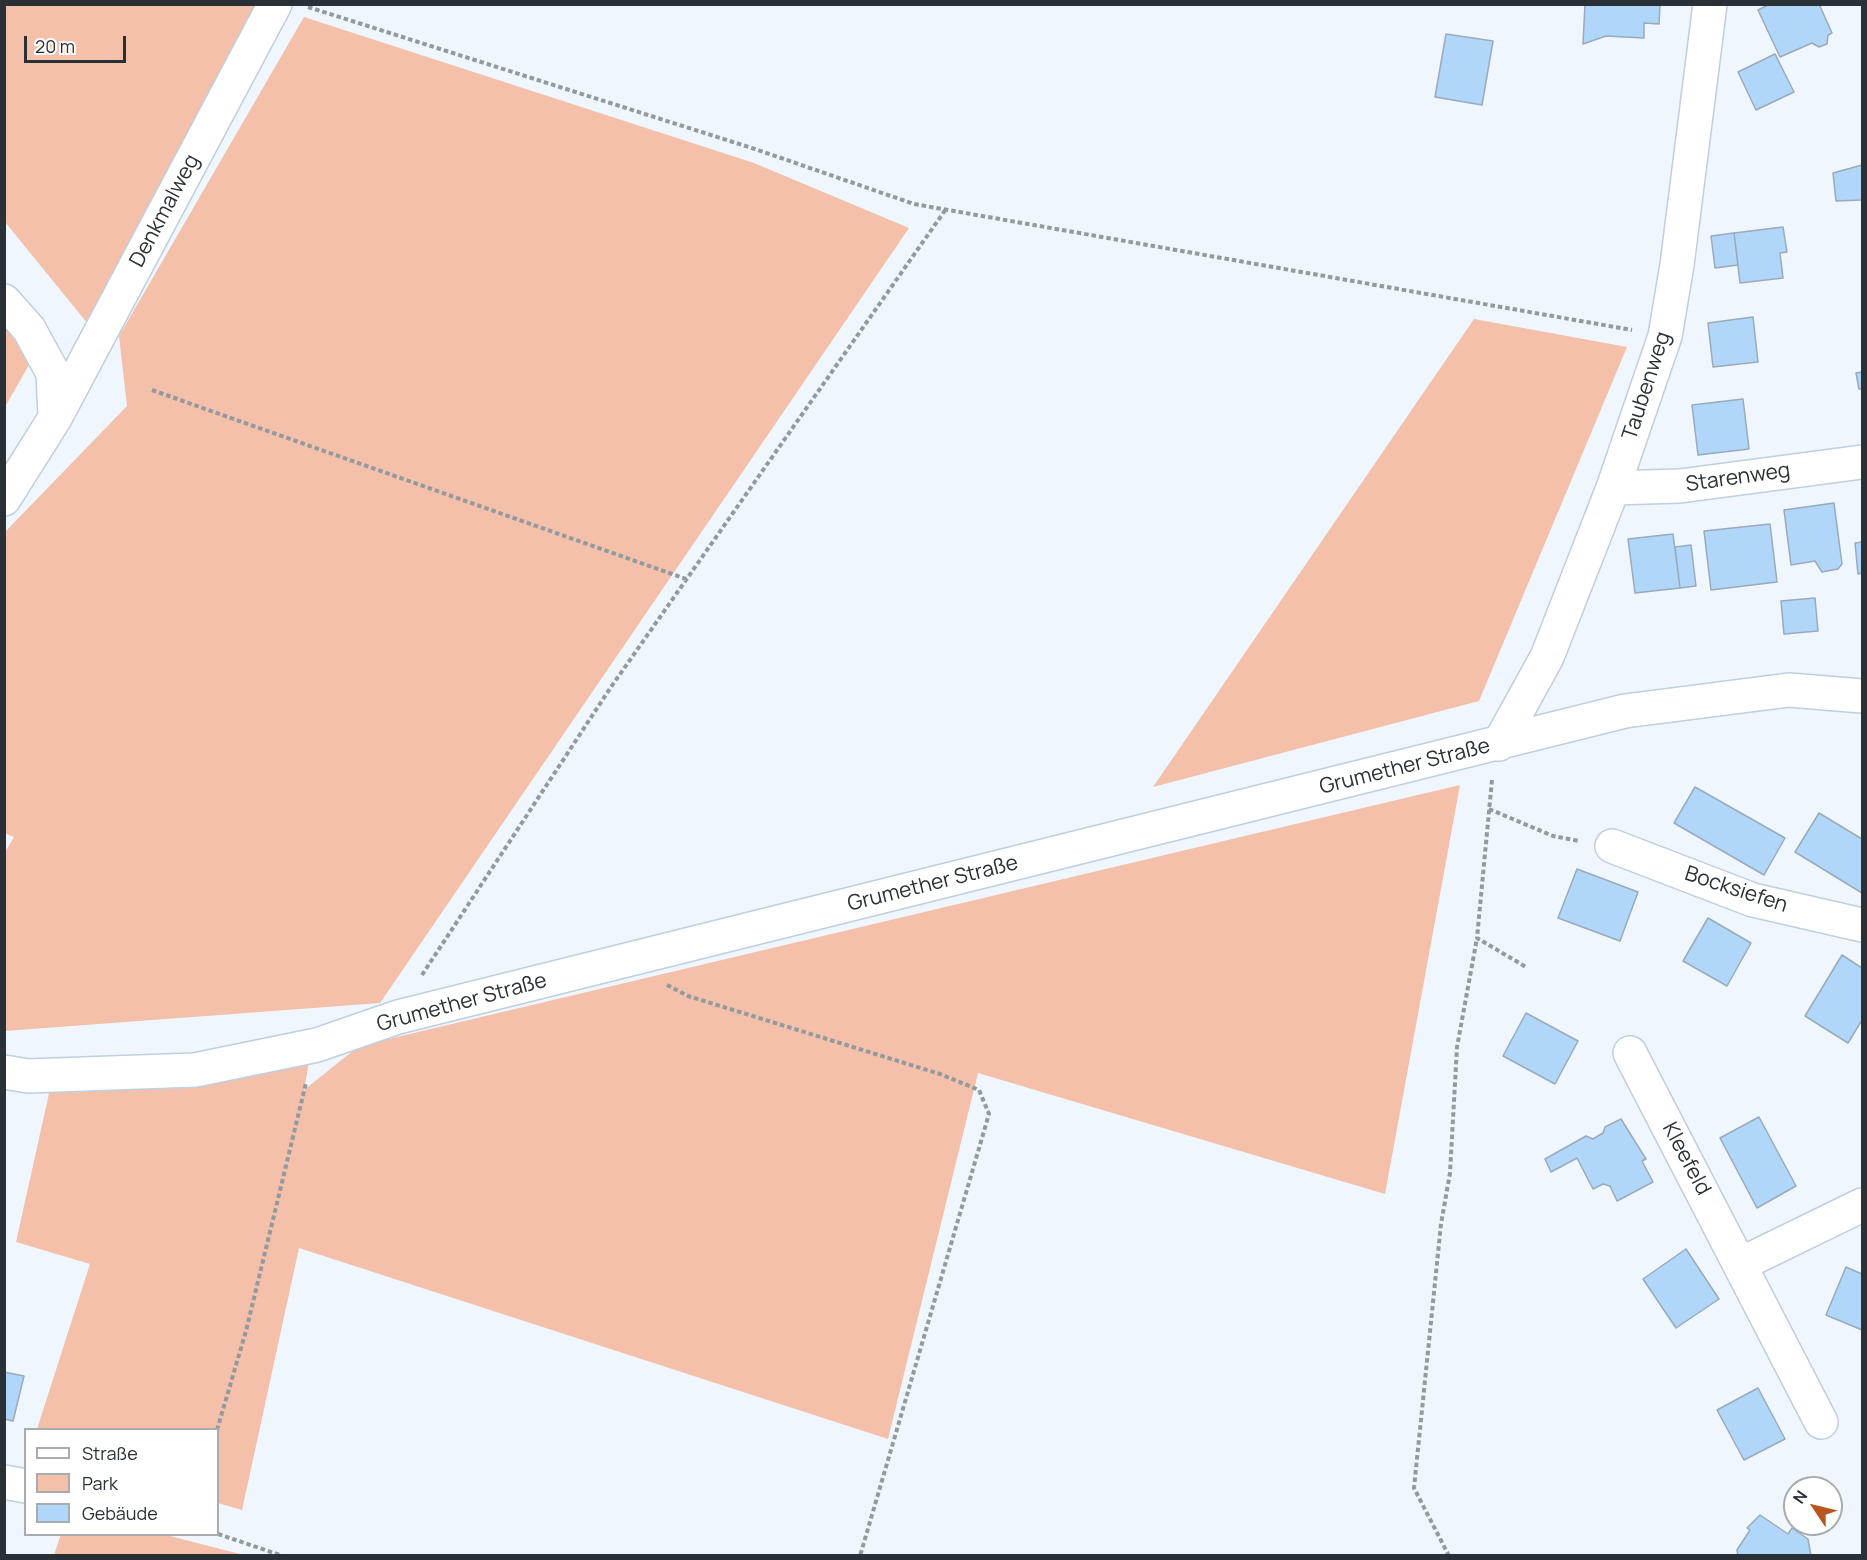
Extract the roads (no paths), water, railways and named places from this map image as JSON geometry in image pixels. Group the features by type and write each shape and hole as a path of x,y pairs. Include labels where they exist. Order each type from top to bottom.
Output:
{"street":[{"name":"Denkmalweg","path":"4,499 55,418 275,4"},
{"name":"Taubenweg","path":"1499,744 1547,657 1613,488 1665,336 1677,265 1710,4"},
{"path":"4,301 29,329 53,373 55,418"},
{"name":"Starenweg","path":"1613,488 1680,486 1863,462"},
{"name":"Grumether Straße","path":"4,1072 28,1076 195,1070 317,1045 398,1017 1625,711 1789,690 1863,696"},
{"name":"Bocksiefen","path":"1612,846 1753,900 1863,925"},
{"name":"Kleefeld","path":"1630,1053 1821,1422"},
{"path":"1741,1264 1863,1205"},
{"path":"4,1482 24,1486"}]}
